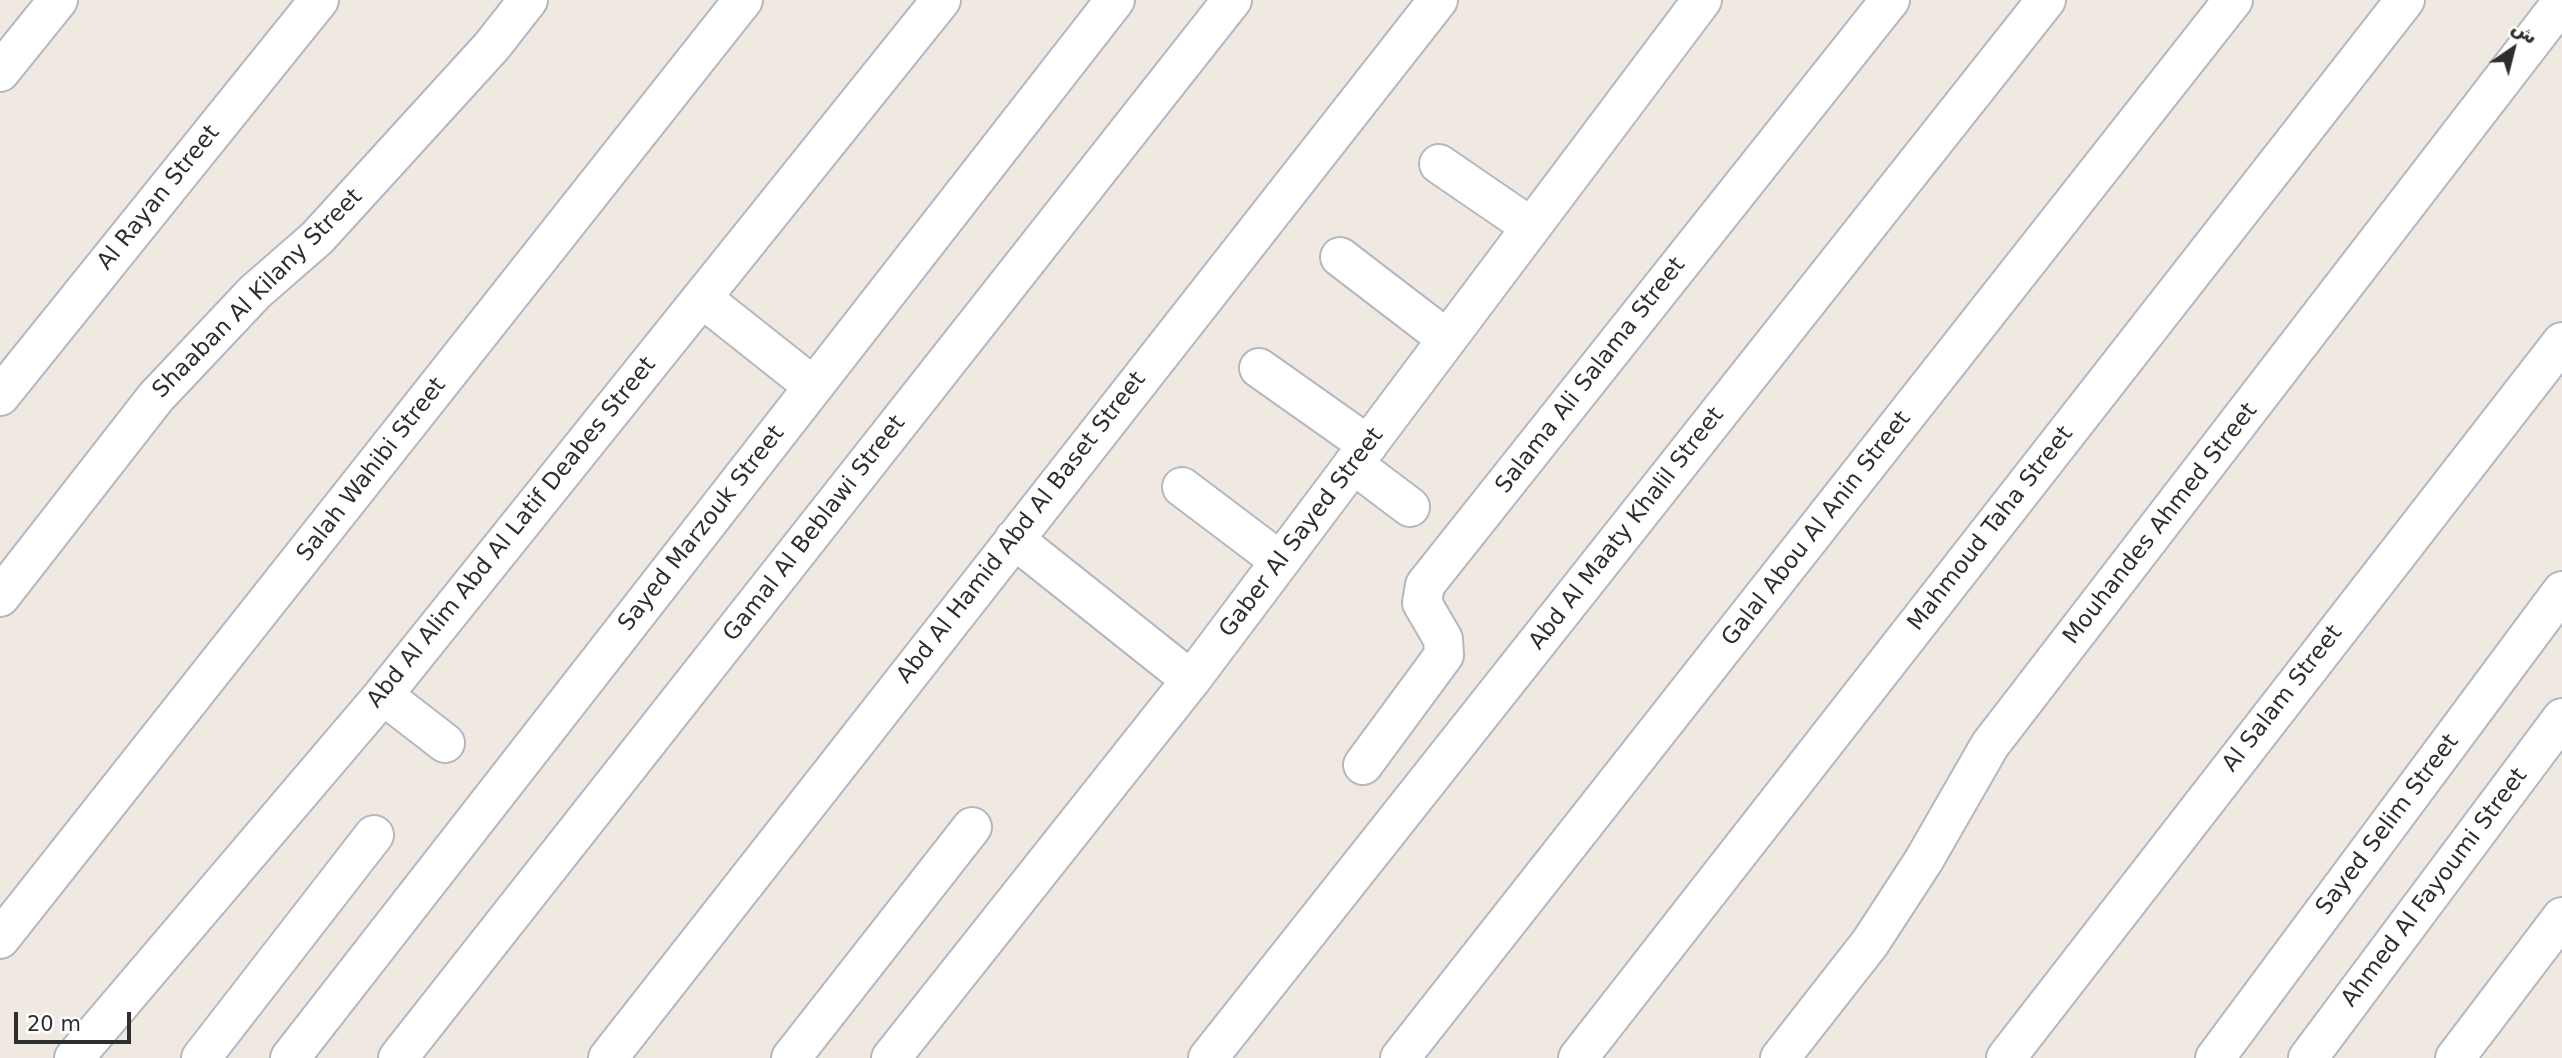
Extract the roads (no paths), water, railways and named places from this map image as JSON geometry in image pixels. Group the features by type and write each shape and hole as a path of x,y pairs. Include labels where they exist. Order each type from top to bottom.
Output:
{"street":[{"path":"0,72 58,0"},
{"name":"Al Rayan Street","path":"0,396 319,0"},
{"name":"Shaaban Al Kilany Street","path":"0,597 156,397 255,292 317,238 492,46 528,0"},
{"name":"Salah Wahibi Street","path":"0,939 743,0"},
{"name":"Abd Al Alim Abd Al Latif Deabes Street","path":"74,1058 383,695 941,0"},
{"name":"Sayed Marzouk Street","path":"289,1058 1115,0"},
{"name":"Gamal Al Beblawi Street","path":"398,1058 1232,0"},
{"name":"Abd Al Hamid Abd Al Baset Street","path":"608,1058 1438,0"},
{"name":"Gaber Al Sayed Street","path":"891,1058 1191,680 1702,0"},
{"name":"Salama Ali Salama Street","path":"1363,765 1444,655 1443,639 1422,603 1425,585 1890,0"},
{"name":"Abd Al Maaty Khalil Street","path":"1208,1058 2046,0"},
{"name":"Galal Abou Al Anin Street","path":"1400,1058 2233,0"},
{"name":"Mahmoud Taha Street","path":"1578,1058 2405,0"},
{"name":"Mouhandes Ahmed Street","path":"1780,1058 1870,943 1924,860 1990,745 2562,2"},
{"path":"1439,164 1531,227"},
{"path":"1340,257 1447,340"},
{"path":"702,298 813,386"},
{"name":"Al Salam Street","path":"2006,1058 2562,342"},
{"path":"1259,368 1361,454 1410,507"},
{"path":"1182,487 1280,561"},
{"path":"1014,539 1191,680"},
{"name":"Sayed Selim Street","path":"2215,1058 2562,591"},
{"path":"383,695 445,743"},
{"name":"Ahmed Al Fayoumi Street","path":"2308,1058 2562,718"},
{"path":"791,1058 972,827"},
{"path":"201,1058 374,835"},
{"path":"2455,1058 2562,916"}]}
